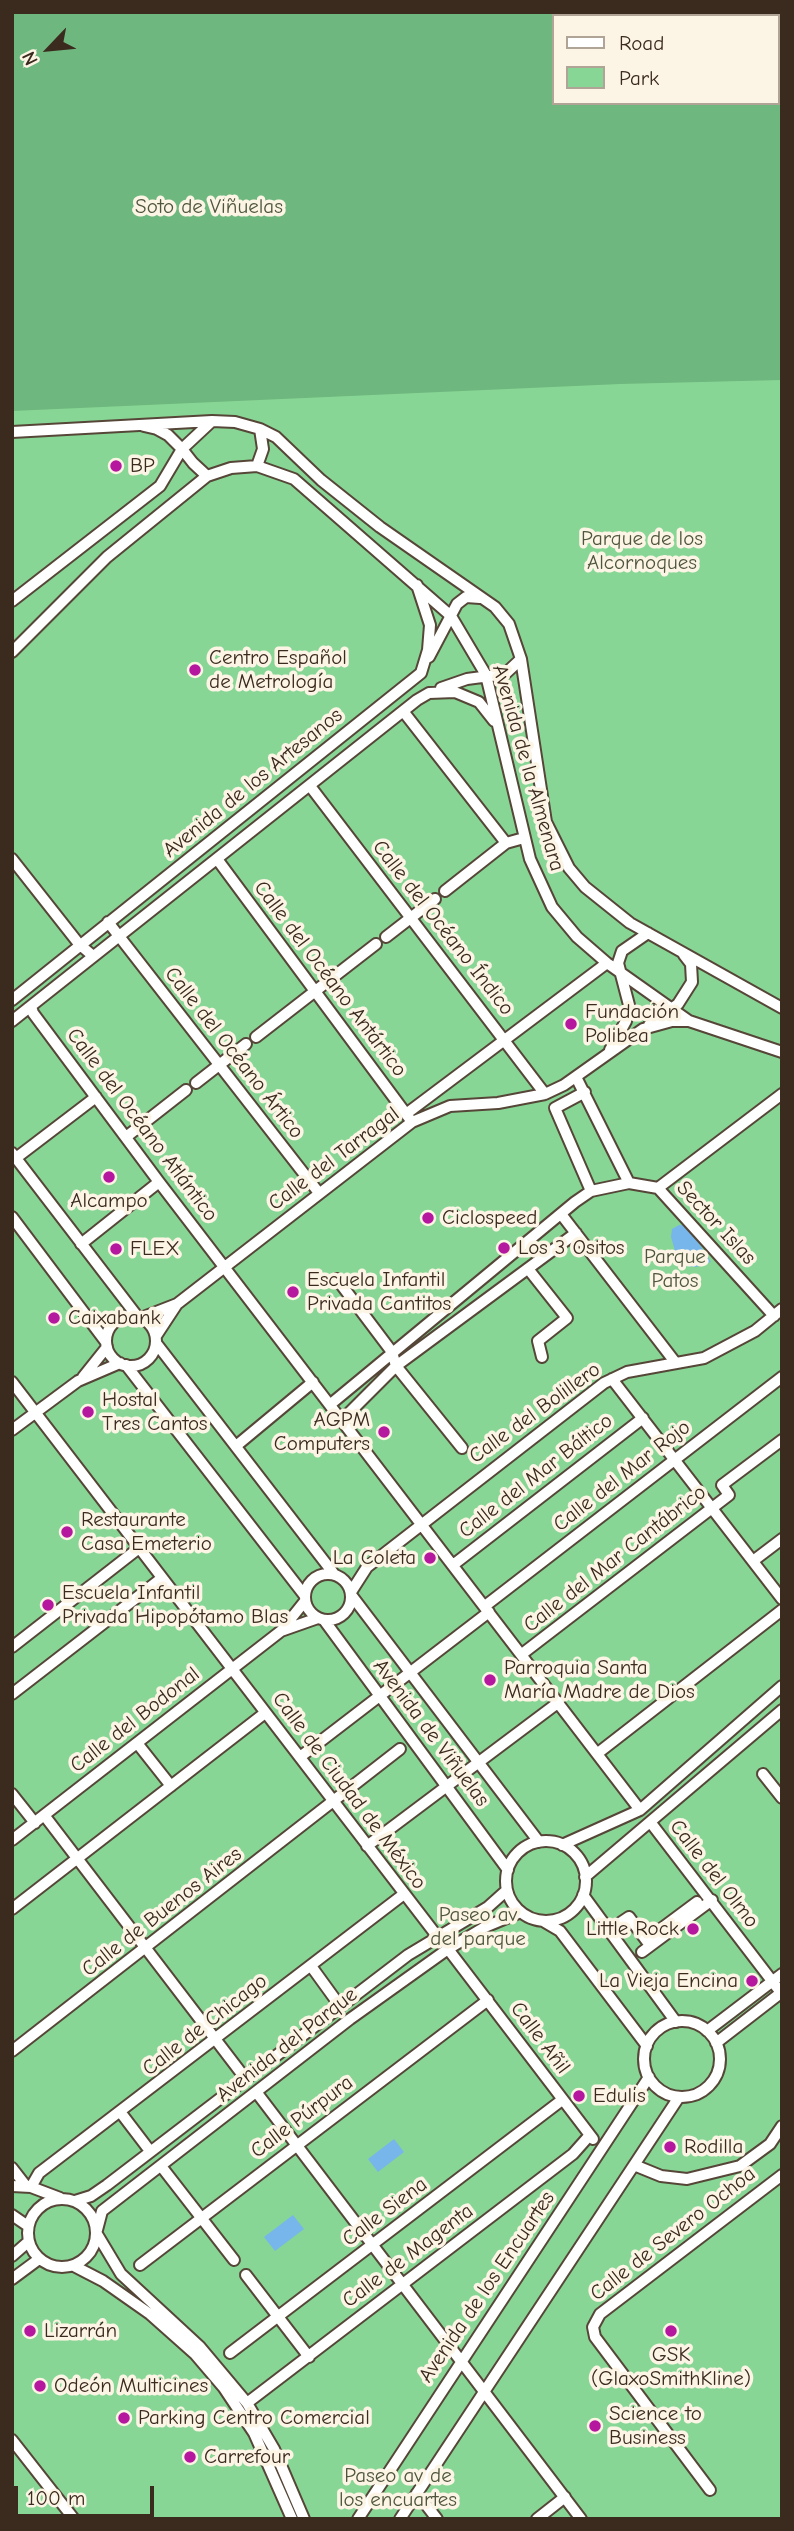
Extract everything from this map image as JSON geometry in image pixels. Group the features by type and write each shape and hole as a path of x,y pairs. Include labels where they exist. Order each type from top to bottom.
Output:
{"street":[{"path":"12,601 160,486 182,449 212,421"},
{"path":"12,432 235,422 260,429 263,449 257,466 232,468 207,476 107,557 12,652"},
{"path":"144,426 158,429 182,449 207,476"},
{"name":"Avenida de la Almenara","path":"260,429 276,437 321,480 380,527 483,598 509,624 521,659 546,822 569,869 585,887 605,906 648,933 782,1008"},
{"name":"Avenida de la Almenara","path":"257,466 294,479 451,616 486,675 524,838 552,907 577,937 607,963 689,1021 782,1052"},
{"path":"417,585 430,625 428,650 421,673"},
{"path":"451,616 466,597 483,598"},
{"name":"Avenida de los Artesanos","path":"12,1000 421,673 451,616"},
{"name":"Avenida de los Artesanos","path":"12,1021 403,711 429,693 486,675 505,674 521,659"},
{"path":"429,693 455,692 471,697 485,708 499,729"},
{"path":"403,711 506,843"},
{"name":"Calle del Océano Índico","path":"310,786 545,1094"},
{"path":"445,891 506,843 524,838"},
{"path":"12,859 79,944 93,956"},
{"name":"Calle del Océano Antártico","path":"216,859 313,993 409,1118"},
{"path":"386,937 436,899"},
{"path":"108,922 119,936"},
{"path":"622,974 618,962 622,951 648,933"},
{"name":"Calle del Océano Ártico","path":"119,936 319,1194"},
{"path":"256,1037 376,944"},
{"path":"672,1008 685,997 692,982 691,964 683,954"},
{"path":"409,1118 505,1040 607,963"},
{"name":"Calle del Tarragal","path":"608,1053 628,1013 629,1005 622,974"},
{"name":"Calle del Océano Atlántico","path":"31,1006 33,1013 159,1182 226,1266"},
{"name":"Calle del Tarragal","path":"139,1317 177,1304 319,1194 409,1118 450,1106 498,1103 545,1094 576,1077 672,1008"},
{"name":"Calle del Tarragal","path":"643,1029 672,1021 689,1021"},
{"path":"196,1083 246,1044"},
{"path":"576,1077 629,1183"},
{"path":"126,1137 186,1090"},
{"path":"585,1091 555,1108 592,1191"},
{"name":"Sector Islas","path":"658,1188 782,1094"},
{"path":"96,1097 14,1156 139,1317 151,1325 156,1339 351,1594"},
{"path":"81,1244 159,1182"},
{"name":"Sector Islas","path":"332,1403 592,1191 629,1183 658,1188 778,1312"},
{"path":"561,1214 675,1362"},
{"path":"12,1217 107,1345 321,1619 341,1617 351,1604 351,1594 367,1567"},
{"path":"342,1420 396,1366 576,1233"},
{"path":"226,1266 640,1810"},
{"path":"529,1270 567,1318 538,1340 542,1357"},
{"path":"337,1279 392,1352 396,1366 462,1448"},
{"name":"Calle del Tarragal","path":"156,1339 177,1304"},
{"name":"Calle del Bolillero","path":"367,1567 612,1379 627,1372 704,1358 730,1346 778,1312"},
{"path":"12,1430 78,1381 107,1345 115,1322 139,1317"},
{"path":"78,1381 123,1364 145,1362 156,1339"},
{"name":"Calle del Mar Rojo","path":"300,1757 782,1377"},
{"path":"612,1379 782,1599"},
{"name":"Calle de Ciudad de México","path":"12,1382 437,1936"},
{"path":"236,1446 313,1382"},
{"name":"Calle del Mar Báltico","path":"453,1565 643,1418"},
{"name":"Calle del Mar Cantábrico","path":"522,1654 712,1508 729,1494 722,1485 782,1440"},
{"path":"753,1561 782,1539"},
{"path":"12,1647 139,1548"},
{"path":"305,1598 312,1579 319,1575 336,1575 367,1567"},
{"path":"12,1694 162,1578"},
{"name":"Avenida de Viñuelas","path":"351,1594 539,1842"},
{"name":"Calle del Bodonal","path":"12,1840 281,1631 305,1598"},
{"path":"598,1753 782,1611"},
{"name":"Calle del Bodonal","path":"281,1631 321,1619"},
{"name":"Avenida de Viñuelas","path":"321,1619 508,1870"},
{"path":"647,2046 560,1931 521,1912 507,1890 508,1870 520,1851 539,1842 562,1845 640,1810 782,1686"},
{"path":"368,1846 559,1702"},
{"path":"585,1877 651,1824 782,1710"},
{"path":"12,1909 265,1713"},
{"path":"136,1743 171,1786"},
{"name":"Calle de Buenos Aires","path":"12,2051 146,1950 333,1799 400,1749"},
{"path":"763,1774 782,1798"},
{"path":"12,1794 34,1823"},
{"path":"44,1815 246,2078"},
{"name":"Calle del Olmo","path":"651,1824 777,1978 781,1993"},
{"path":"543,1921 569,1914 583,1895 585,1877 578,1858 562,1845"},
{"name":"Avenida del Parque","path":"75,2201 92,2196 340,2006 437,1936 488,1907 507,1890"},
{"name":"Calle de Chicago","path":"29,2186 39,2173 121,2113 404,1894"},
{"path":"583,1895 676,2022"},
{"path":"646,1946 712,1900"},
{"path":"646,1946 697,1902"},
{"name":"Avenida del Parque","path":"97,2232 102,2211 350,2019 448,1948 485,1927 521,1912"},
{"path":"620,1923 629,1917 646,1946"},
{"name":"Calle Añil","path":"448,1948 589,2136 604,2145"},
{"path":"311,1966 340,2006"},
{"path":"707,2031 777,1978"},
{"path":"716,2043 781,1993"},
{"name":"Calle Púrpura","path":"140,2265 488,2000"},
{"path":"676,2022 687,2022 707,2031 716,2043 720,2065 710,2085 701,2092 679,2097 665,2093 649,2077 645,2057 647,2046 659,2030 676,2022"},
{"name":"Avenida de los Encuartes","path":"358,2519 649,2077"},
{"path":"257,2093 581,2519"},
{"path":"400,2519 679,2097"},
{"name":"Calle Siena","path":"230,2353 562,2100"},
{"path":"121,2113 150,2151"},
{"path":"634,2165 661,2176 687,2179 740,2166 770,2144 782,2126"},
{"name":"Calle de Magenta","path":"247,2403 573,2154 589,2136"},
{"path":"573,2154 589,2169"},
{"path":"161,2165 234,2260"},
{"path":"12,2168 29,2186"},
{"name":"Calle de Severo Ochoa","path":"710,2490 595,2337 593,2327 600,2314 782,2175"},
{"path":"12,2186 29,2186 75,2201 90,2213 97,2232 121,2274 200,2347 247,2403 274,2449 304,2519"},
{"path":"60,2198 39,2206 28,2226 29,2242 39,2259 57,2267 74,2266 103,2281 150,2314 195,2354 224,2388 254,2433 292,2519"},
{"path":"12,2215 28,2226"},
{"path":"74,2266 91,2252 97,2232"},
{"path":"12,2256 29,2242"},
{"path":"12,2279 39,2259"},
{"path":"55,2280 57,2267"},
{"path":"246,2275 309,2357"},
{"path":"12,2440 74,2519"},
{"path":"417,2493 431,2517"},
{"path":"537,2519 565,2497"}],"green space":[{"path":"12,12 782,12 782,2519 12,2519"},
{"name":"Soto de Viñuelas","path":"12,12 782,12 782,380 620,384 12,411"}],"water":[{"path":"687,1225 711,1262 696,1267 679,1265 671,1237 672,1229"},
{"path":"394,2139 404,2152 378,2172 368,2159"},
{"path":"293,2215 304,2229 275,2251 264,2237"}],"place":[{"name":"BP","path":"116,466"},
{"name":"Centro Español de Metrología","path":"195,670"},
{"name":"Fundación Polibea","path":"571,1024"},
{"name":"Alcampo","path":"109,1177"},
{"name":"Ciclospeed","path":"428,1218"},
{"name":"Los 3 Ositos","path":"504,1248"},
{"name":"FLEX","path":"116,1249"},
{"name":"Escuela Infantil Privada Cantitos","path":"293,1292"},
{"name":"Caixabank","path":"54,1318"},
{"name":"Hostal Tres Cantos","path":"88,1412"},
{"name":"AGPM Computers","path":"384,1432"},
{"name":"Restaurante Casa Emeterio","path":"67,1532"},
{"name":"La Coleta","path":"430,1558"},
{"name":"Escuela Infantil Privada Hipopótamo Blas","path":"48,1605"},
{"name":"Parroquia Santa María Madre de Dios","path":"490,1680"},
{"name":"Little Rock","path":"693,1929"},
{"name":"La Vieja Encina","path":"752,1981"},
{"name":"Edulis","path":"579,2096"},
{"name":"Rodilla","path":"670,2147"},
{"name":"Lizarrán","path":"30,2331"},
{"name":"GSK (GlaxoSmithKline)","path":"671,2331"},
{"name":"Odeón Multicines","path":"40,2386"},
{"name":"Parking Centro Comercial","path":"124,2418"},
{"name":"Science to Business","path":"595,2426"},
{"name":"Carrefour","path":"190,2457"}],"park label":[{"name":"Parque de los Alcornoques","path":"642,551"},
{"name":"Parque Patos","path":"675,1269"},
{"name":"Paseo av del parque","path":"478,1927"},
{"name":"Paseo av de los encuartes","path":"398,2488"}]}
